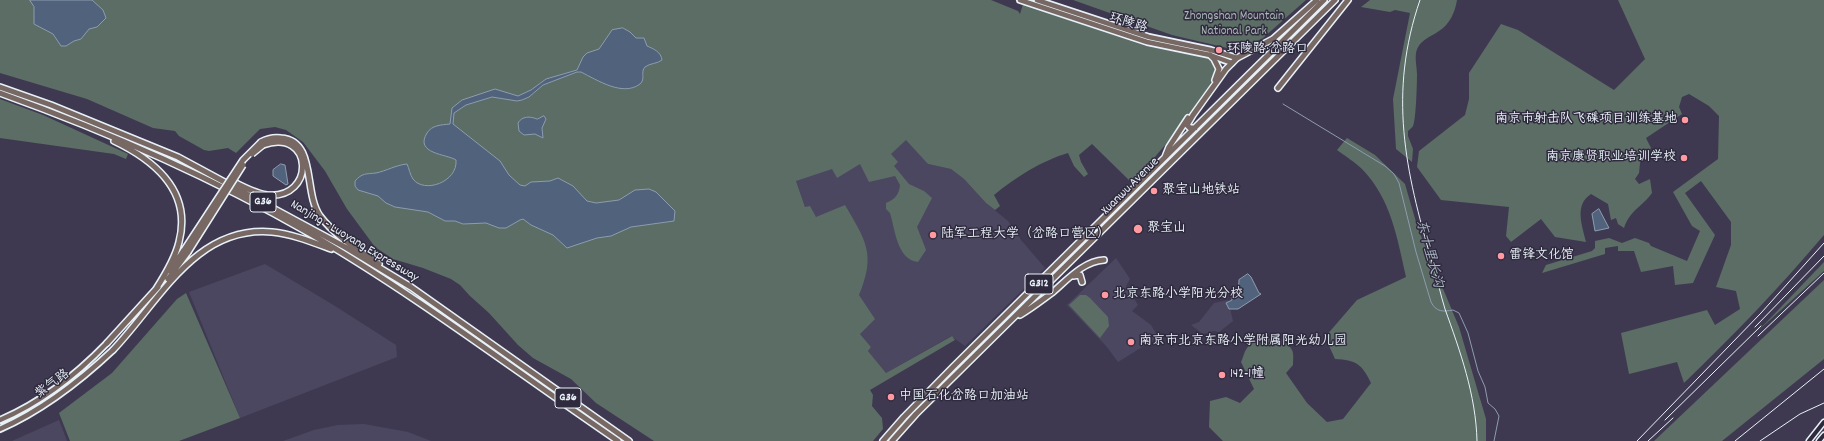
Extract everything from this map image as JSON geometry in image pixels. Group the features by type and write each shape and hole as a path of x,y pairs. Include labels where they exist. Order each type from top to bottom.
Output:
{"highway":[{"path":"1195,127 1193,129 1189,127 1187,125 1188,122 1232,63 1237,58 1273,39 1317,0"},
{"name":"Xuanwu Avenue","path":"883,441 953,367 1324,0"},
{"name":"Xuanwu Avenue","path":"892,441 899,432 1202,133 1334,0"},
{"path":"1278,88 1348,0"},
{"path":"1165,158 1169,147 1184,123 1218,76 1219,69 1210,55"},
{"name":"Nanjing - Luoyang Expressway","path":"0,87 51,105 178,157 331,239 411,287 629,441"},
{"name":"Nanjing - Luoyang Expressway","path":"0,93 51,112 137,148 244,198 308,233 345,255 437,315 618,441"},
{"path":"51,112 118,144 157,169 174,190 182,213 182,227 179,244 156,289"},
{"path":"150,307 245,162 268,138 287,138 295,142 301,148 305,157 314,203 326,224 411,287"},
{"path":"178,157 257,192 268,195 284,193 297,184 301,178 303,171 301,156 292,145 283,142 274,141 262,143"},
{"path":"113,350 133,329 192,258 219,242 258,232 272,232 309,241 345,255"},
{"path":"107,343 156,289 186,251"},
{"path":"1011,321 1034,306 1088,264 1097,260 1104,260"},
{"path":"1070,277 1080,275 1082,282"},
{"path":"879,441 888,434"}],"main road":[{"name":"环陵路","path":"1020,0 1148,42 1210,55 1232,63"},
{"name":"环陵路","path":"1037,0 1149,37 1211,50 1237,58"},
{"name":"紫气路","path":"0,420 23,408 55,387 94,356 107,343"},
{"name":"紫气路","path":"0,429 27,416 61,395 113,350"},
{"path":"1808,441 1824,422"},
{"path":"1819,441 1824,436"}],"shaded area":[{"name":"陆军工程大学（岔路口营区）","path":"893,92 928,164 951,169 964,179 986,203 1008,221 1021,240 1045,268 965,346 951,336 886,373 868,351 871,347 860,334 859,295 816,218 805,207 796,181"},
{"name":"北京东路小学阳光分校","path":"1116,258 1130,279 1126,286 1138,305 1132,311 1151,325 1158,337 1118,362 1107,347 1067,305"},
{"path":"265,264 396,345 397,357 240,418 189,292"},
{"path":"1228,300 1233,321 1219,332 1214,331 1203,334 1191,325 1199,322 1214,303"},
{"path":"59,420 67,441 12,441"},
{"path":"364,424 408,432 431,441 283,441 314,430 338,425"}],"green space":[{"path":"0,0 991,0 1018,11 1020,14 1023,4 1146,46 1206,58 1214,63 1216,68 1206,92 1166,144 1132,183 1092,144 1079,155 1088,174 1084,177 1074,166 1068,153 1058,156 1029,170 994,195 1000,206 995,210 986,203 964,179 951,169 928,164 906,140 891,154 898,162 894,166 909,184 924,191 932,198 917,227 926,250 918,262 905,256 901,250 890,213 886,209 886,203 892,200 899,191 900,185 895,176 869,182 860,164 837,178 832,169 796,181 805,207 810,206 816,217 845,205 863,238 868,258 867,269 859,295 875,319 860,334 871,347 868,351 886,373 952,336 955,340 870,390 873,395 872,406 882,418 883,429 873,441 654,441 596,403 571,379 533,358 518,345 489,313 460,285 451,279 423,268 393,259 375,247 347,209 325,171 303,142 286,130 275,127 260,129 236,153 228,148 209,151 204,150 179,136 175,131 153,128 87,99 0,73"},
{"name":"Zhongshan Mountain National Park","path":"1073,0 1306,0 1263,38 1240,51 1172,35"},
{"path":"1370,0 1457,0 1455,9 1446,25 1422,42 1417,49 1415,117 1412,128 1408,131 1408,136 1413,149 1412,162 1396,149 1393,99 1410,13 1395,10 1390,12 1361,7"},
{"path":"1618,0 1824,0 1824,235 1756,311 1684,383 1677,362 1629,374 1621,333 1707,310 1715,325 1740,309 1736,291 1716,287 1731,245 1731,222 1701,181 1685,193 1715,235 1693,283 1675,285 1673,266 1641,272 1634,251 1618,251 1618,246 1605,248 1605,254 1542,273 1546,265 1592,251 1595,248 1595,241 1609,238 1622,243 1635,238 1687,261 1700,231 1692,226 1673,192 1718,159 1719,116 1709,106 1689,94 1682,97 1679,107 1682,114 1646,138 1651,148 1640,163 1639,173 1635,179 1639,184 1650,179 1652,193 1633,213 1624,228 1618,224 1616,218 1611,220 1608,204 1591,194 1586,199 1582,204 1581,222 1586,242 1555,237 1541,219 1511,242 1506,236 1509,207 1441,200 1417,167 1419,151 1465,115 1469,99 1469,73 1501,24 1518,30 1614,90 1645,59"},
{"path":"0,99 43,115 128,154 126,159 114,154 0,138"},
{"path":"1347,138 1375,155 1405,184 1418,229 1459,327 1486,419 1486,441 1223,441 1209,427 1210,401 1226,397 1240,403 1254,389 1241,362 1247,348 1257,340 1264,338 1277,338 1288,344 1293,352 1293,365 1286,373 1307,403 1327,422 1343,419 1371,383 1365,371 1358,364 1348,360 1335,359 1325,337 1357,300 1406,277 1392,219 1380,193 1362,169 1337,150"},
{"path":"1824,262 1824,271 1759,330"},
{"path":"1824,280 1824,359 1722,441 1654,441"},
{"path":"186,293 240,418 179,441 70,441 59,413 112,373 177,299"},
{"path":"1080,295 1086,295 1090,298 1108,317 1109,326 1100,338 1069,305"}],"water":[{"path":"30,0 92,0 103,10 106,18 97,27 89,29 81,39 66,46 61,46 53,34 34,24 34,7"},
{"path":"623,28 636,38 644,38 647,46 657,51 662,60 645,67 642,82 633,88 626,89 610,86 581,72 577,72 543,85 529,97 522,100 517,101 492,97 466,105 454,113 453,124 500,161 509,175 520,185 525,186 531,182 550,181 558,178 573,186 587,201 596,203 619,200 635,190 649,189 656,192 675,211 674,221 631,227 611,236 597,238 567,248 553,235 531,225 523,219 506,228 499,228 486,223 463,224 455,221 445,221 428,212 395,207 386,203 378,196 358,190 355,186 355,181 362,175 376,173 407,164 413,179 418,183 432,185 446,180 455,168 456,160 428,149 424,140 431,128 450,124 452,108 462,100 495,89 518,96 531,90 546,79 577,70 583,57 587,53 599,49 612,30"},
{"path":"544,116 546,119 542,128 543,138 535,134 524,135 519,131 518,123 522,119 532,117 537,119"},
{"path":"281,164 285,165 288,184 286,185 273,176 273,170"},
{"path":"1599,209 1609,228 1595,231 1592,214"},
{"path":"1248,274 1261,294 1238,309 1229,309 1226,303 1232,300 1232,294 1239,285 1239,280"}],"waterway":[{"name":"东十里长沟","path":"1283,104 1385,166 1394,174 1399,183 1416,252 1431,302 1435,308 1440,310 1453,310 1459,313 1468,333 1478,371 1485,387 1488,403 1495,409 1499,416 1494,441"}],"railway":[{"path":"1420,0 1410,34 1405,67 1403,100 1404,131 1408,163 1422,228 1470,390 1474,407 1477,441"},
{"path":"1637,441 1761,313 1824,243"},
{"path":"1755,327 1824,256"},
{"path":"1758,336 1824,273"},
{"path":"1665,420 1761,326"},
{"path":"1735,441 1824,369"},
{"path":"1760,441 1800,414 1824,403"},
{"path":"1648,441 1673,418"}],"place":[{"name":"环陵路·岔路口","path":"1219,50"},
{"name":"南京市射击队飞碟项目训练基地","path":"1685,120"},
{"name":"南京康贤职业培训学校","path":"1684,158"},
{"name":"聚宝山地铁站","path":"1154,191"},
{"name":"聚宝山","path":"1138,229"},
{"name":"陆军工程大学（岔路口营区）","path":"933,235"},
{"name":"雷锋文化馆","path":"1501,256"},
{"name":"北京东路小学阳光分校","path":"1105,295"},
{"name":"南京市北京东路小学附属阳光幼儿园","path":"1131,342"},
{"name":"142-1幢","path":"1222,375"},
{"name":"中国石化岔路口加油站","path":"891,397"}]}
